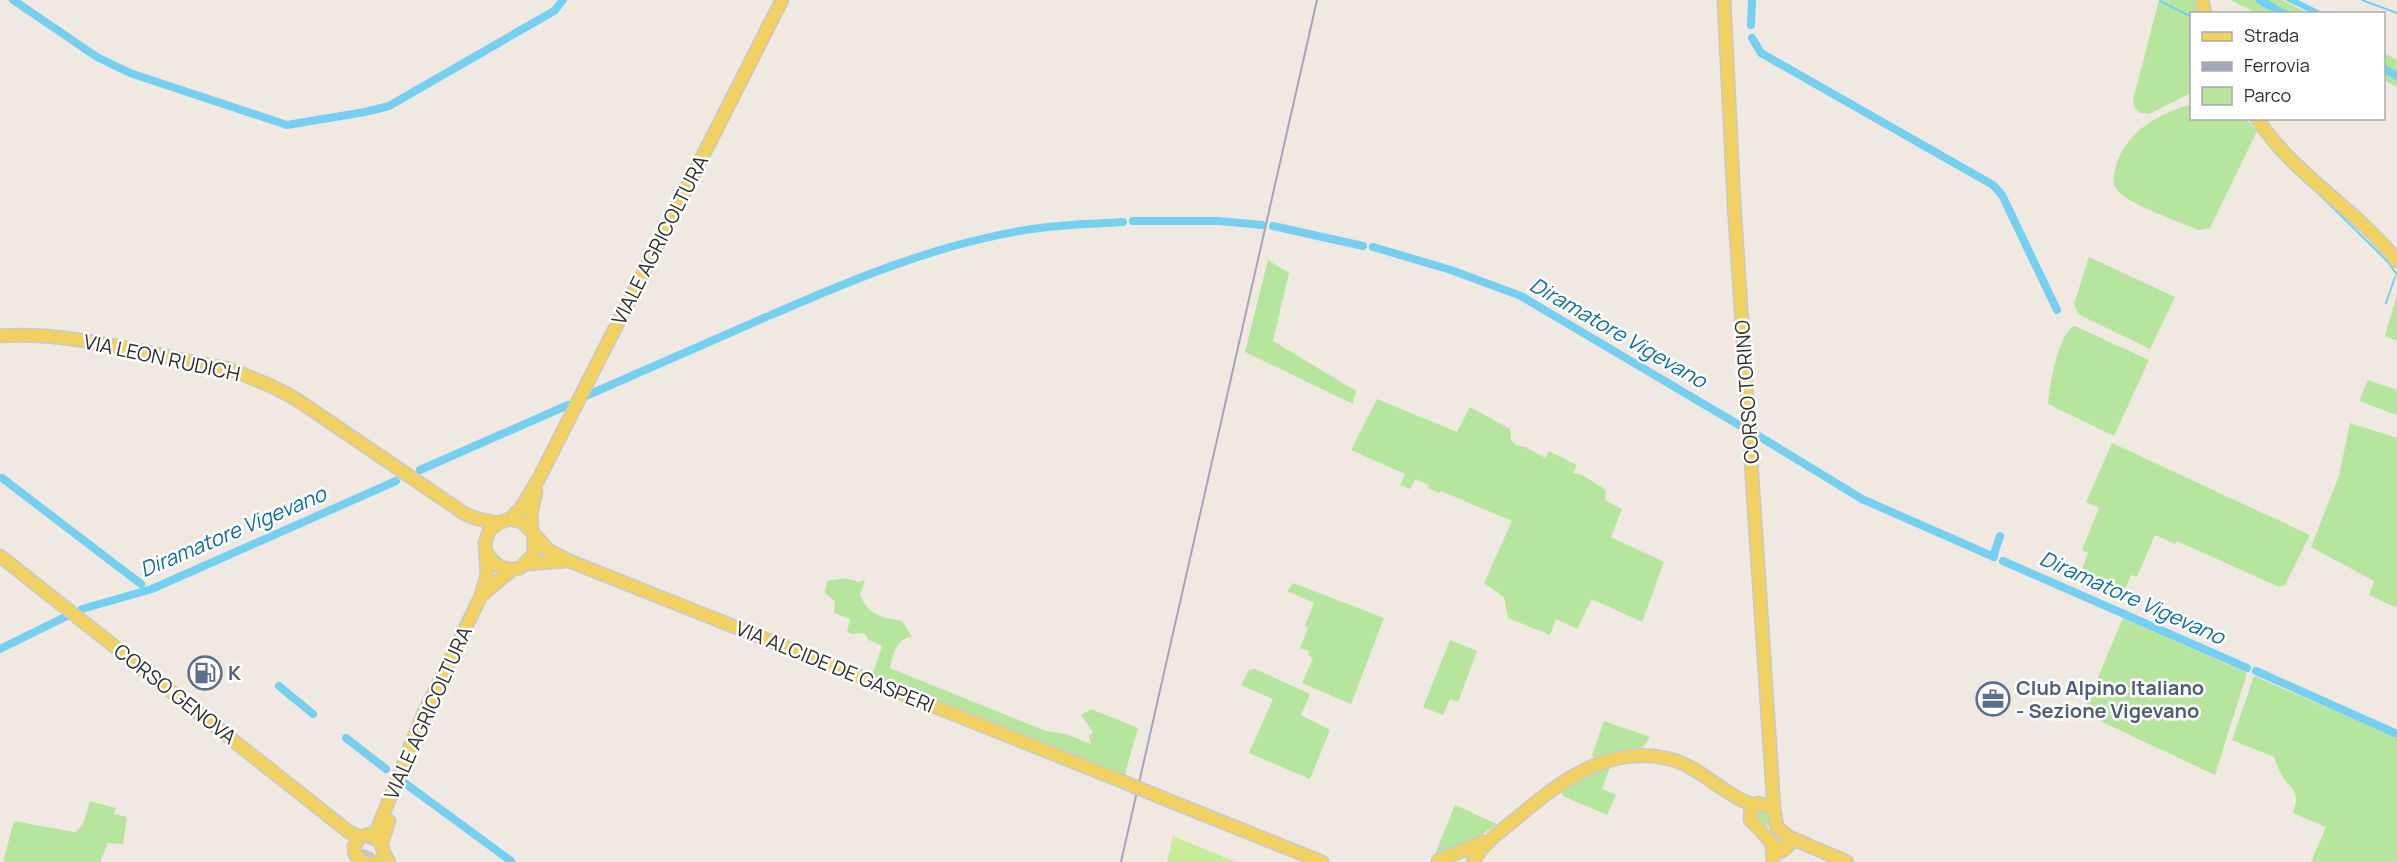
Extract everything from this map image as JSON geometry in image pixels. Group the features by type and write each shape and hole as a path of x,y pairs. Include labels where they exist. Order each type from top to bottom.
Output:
{"main road":[{"name":"VIALE AGRICOLTURA","path":"379,855 431,699 481,596 487,574 489,531 521,508 538,480 782,0"},
{"name":"CORSO TORINO","path":"1724,0 1734,203 1771,784 1777,827 1784,850"},
{"path":"2257,120 2281,148 2375,235 2397,261"},
{"name":"VIA LEON RUDICH","path":"0,336 26,334 60,337 229,369 254,378 295,399 465,514"},
{"name":"VIALE AGRICOLTURA","path":"481,596 513,569 526,564 536,547 531,514 538,480"},
{"path":"465,514 478,519 522,522 533,533"},
{"path":"465,514 476,526 498,566 513,569"},
{"name":"VIA ALCIDE DE GASPERI","path":"533,533 548,549 567,560 1318,860"},
{"name":"CORSO GENOVA","path":"0,556 357,846 374,835 379,855"},
{"name":"VIA ALCIDE DE GASPERI","path":"526,564 567,560"},
{"path":"357,846 374,817 412,724 431,699"},
{"path":"1473,862 1495,836 1563,780 1591,764 1617,758 1650,756 1672,760 1733,797 1774,809"},
{"path":"1707,780 1764,831 1772,843 1784,850 1837,862"},
{"path":"1750,820 1749,812 1771,784"},
{"path":"1441,862 1495,836"},
{"path":"1772,843 1773,862"},
{"path":"1784,850 1847,862"},
{"path":"1318,860 1335,862"}],"green space":[{"path":"2159,0 2195,0 2198,12 2190,12 2190,94 2149,114 2140,113 2134,107 2133,100"},
{"path":"2230,0 2282,0 2306,12 2254,12"},
{"path":"2385,54 2397,60 2397,87 2385,81"},
{"path":"2190,104 2190,120 2247,120 2257,131 2210,228 2199,230 2156,213 2125,197 2116,189 2114,180 2116,166 2127,143 2145,126 2167,113"},
{"path":"2089,257 2175,297 2150,349 2078,314 2074,304"},
{"path":"1268,260 1289,273 1273,341 1356,391 1353,404 1245,352"},
{"path":"2397,294 2397,341 2385,336"},
{"path":"2075,326 2149,360 2114,436 2048,404 2059,349 2063,339"},
{"path":"2368,380 2397,390 2397,415 2359,401"},
{"path":"1377,399 1457,432 1470,407 1510,429 1511,440 1515,445 1525,447 1545,458 1549,451 1577,465 1573,473 1582,475 1606,490 1605,500 1622,509 1611,537 1664,562 1642,622 1592,599 1577,629 1556,619 1550,635 1508,618 1504,597 1484,583 1512,521 1441,491 1440,493 1428,488 1429,485 1415,479 1410,489 1400,485 1405,474 1351,450"},
{"path":"2350,423 2397,438 2397,608 2369,595 2374,581 2311,547 2339,476"},
{"path":"2112,443 2310,535 2285,585 2279,587 2177,541 2175,544 2155,535 2137,577 2131,575 2123,594 2080,575 2088,553 2082,550 2099,508 2086,502"},
{"path":"845,578 859,582 865,580 860,595 867,607 882,617 902,621 912,637 902,640 899,644 890,668 1046,731 1066,734 1091,744 1089,736 1093,732 1081,715 1091,709 1138,728 1124,777 872,676 882,646 869,640 864,633 847,632 850,619 834,613 835,601 825,593 827,581"},
{"path":"1293,583 1384,618 1351,704 1302,683 1313,658 1308,655 1309,651 1300,648 1314,603 1287,591"},
{"path":"2123,618 2247,673 2215,775 2083,713"},
{"path":"1450,640 1477,651 1458,702 1450,699 1443,715 1423,707"},
{"path":"1255,669 1310,694 1301,715 1330,730 1310,779 1249,753 1273,699 1241,685 1249,670"},
{"path":"2254,676 2397,738 2397,862 2311,862 2326,827 2293,813 2295,793 2283,777 2274,757 2232,740"},
{"path":"1604,721 1650,737 1643,747 1593,757"},
{"path":"1610,767 1602,789 1616,795 1607,815 1563,796 1562,790 1583,776"},
{"path":"90,801 116,808 114,814 127,817 123,844 108,843 100,862 3,862 14,821 75,832 83,825"},
{"path":"1455,805 1497,824 1477,838 1435,854"},
{"path":"1760,809 1767,811 1771,828 1783,841 1782,844 1769,826 1756,820 1755,812"},
{"path":"1173,836 1236,862 1167,862"}],"water":[{"path":"2285,0 2298,0 2322,12 2309,12"}],"waterway":[{"path":"13,0 97,57 130,73 287,125 389,106 554,11 563,0"},
{"path":"1751,25 1752,0"},
{"path":"2260,0 2281,12"},
{"path":"2362,0 2397,13"},
{"path":"2160,1 2190,16"},
{"path":"1752,38 1761,53 1993,185 2002,195 2057,310"},
{"path":"2385,70 2397,76"},
{"path":"2250,120 2267,142"},
{"path":"2320,195 2388,262 2397,275"},
{"name":"Diramatore Vigevano","path":"1133,221 1219,221 1262,225"},
{"name":"Diramatore Vigevano","path":"771,315 899,263 964,243 1043,227 1123,222"},
{"name":"Diramatore Vigevano","path":"1273,226 1363,246"},
{"name":"Diramatore Vigevano","path":"1373,247 1451,270 1521,296 1739,425"},
{"path":"2386,303 2395,277"},
{"name":"Diramatore Vigevano","path":"588,395 766,317"},
{"name":"Diramatore Vigevano","path":"420,470 568,405"},
{"name":"Diramatore Vigevano","path":"1757,435 1862,499 1994,557"},
{"path":"2,478 141,584"},
{"name":"Diramatore Vigevano","path":"82,609 152,589 396,481"},
{"path":"1993,557 2000,536"},
{"name":"Diramatore Vigevano","path":"2003,561 2247,668"},
{"name":"Diramatore Vigevano","path":"0,649 65,617"},
{"name":"Diramatore Vigevano","path":"2256,671 2397,734"},
{"path":"279,686 313,714"},
{"path":"346,738 386,769"},
{"path":"406,784 511,861"}],"tunnel":[{"path":"364,862 377,830"}],"railway":[{"path":"1121,862 1317,0"}],"place":[{"name":"K","path":"205,673"},
{"name":"Club Alpino Italiano - Sezione Vigevano","path":"1993,699"}]}
